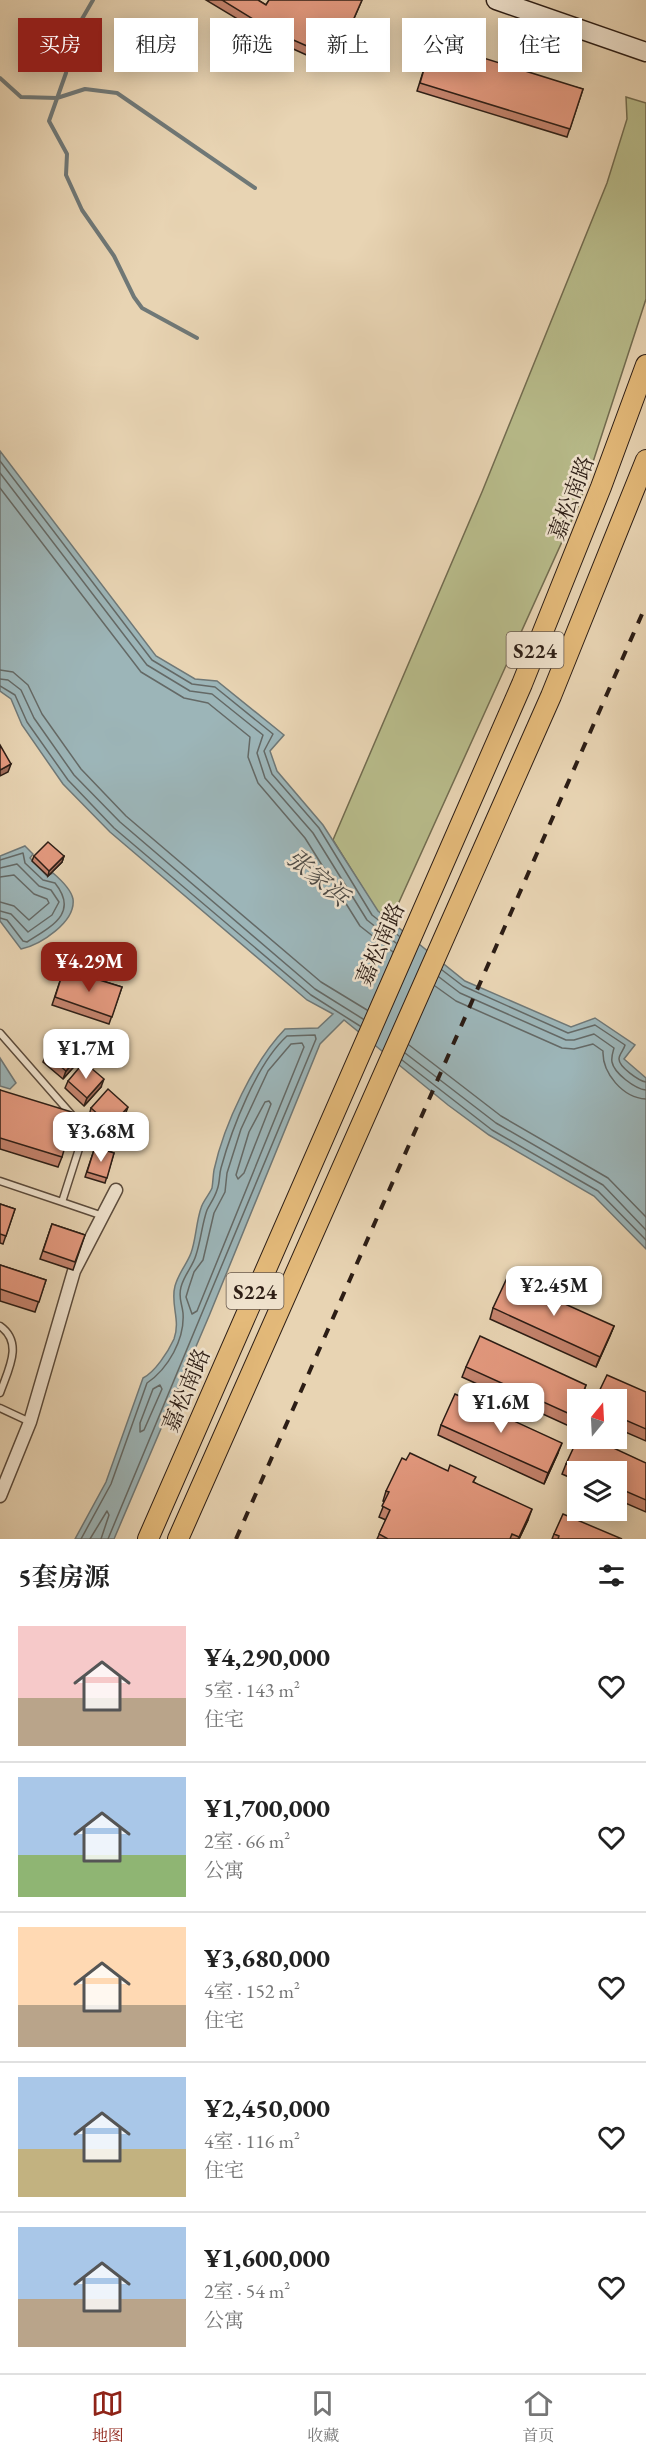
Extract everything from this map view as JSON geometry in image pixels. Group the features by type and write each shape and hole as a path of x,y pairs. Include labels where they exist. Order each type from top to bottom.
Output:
{"main road":[{"path":"496,0 523,5 646,52"},
{"name":"嘉松南路","path":"148,1539 563,585 646,365"},
{"name":"S224","path":"178,1539 565,663 646,460"}],"street":[{"path":"0,1496 30,1422 75,1271 116,1190"}],"lane":[{"path":"0,1033 85,1130 62,1202"},
{"path":"0,1181 103,1216"},
{"path":"0,1326 12,1337 15,1349 0,1393"},
{"path":"0,1408 30,1422"}],"green space":[{"path":"626,97 646,103 646,299 580,502 390,922 377,911 333,840 482,492 607,183 627,119"}],"water":[{"name":"张家浜","path":"0,451 156,656 195,679 217,681 284,735 270,751 277,771 323,825 378,911 465,981 571,1027 595,1018 635,1045 624,1059 646,1078 646,1249 594,1196 489,1135 448,1105 344,1020 320,1044 209,1316 114,1539 75,1539 106,1482 143,1378 161,1361 174,1339 176,1332 175,1286 191,1253 201,1208 212,1188 214,1170 225,1133 242,1094 273,1042 285,1029 318,1028 333,1014 307,1000 110,832 63,784 22,725 11,699 0,691"},
{"path":"25,846 33,854 30,858 47,876 53,873 59,878 68,888 73,899 69,916 63,924 38,943 21,949 0,921 0,856"},
{"path":"0,1058 16,1083 10,1089 0,1086"}],"building":[{"path":"222,0 258,0 266,5 269,0 362,0 354,18 306,18 306,46 294,40 294,18 251,18"},
{"path":"486,59 498,63 498,72 528,72 583,89 570,129 420,83 423,72 486,72"},
{"path":"0,745 11,764 0,770"},
{"path":"48,842 64,856 49,871 34,856"},
{"path":"64,969 122,987 112,1017 55,997"},
{"path":"63,1035 82,1053 66,1071 46,1054"},
{"path":"84,1062 104,1079 87,1098 68,1081"},
{"path":"108,1089 128,1107 111,1126 91,1108"},
{"path":"0,1090 75,1113 62,1157 0,1138"},
{"path":"95,1147 114,1153 107,1178 87,1172"},
{"path":"0,1204 15,1209 6,1236 0,1234"},
{"path":"52,1224 85,1235 75,1262 43,1251"},
{"path":"0,1265 46,1280 39,1302 0,1289"},
{"path":"507,1278 614,1326 600,1357 493,1308"},
{"path":"480,1336 586,1385 584,1389 567,1389 567,1413 466,1367"},
{"path":"607,1375 646,1392 646,1429 627,1421 627,1389 600,1389"},
{"path":"455,1394 562,1443 548,1473 441,1425"},
{"path":"573,1449 616,1449 646,1463 646,1500 627,1492 627,1461 567,1461"},
{"path":"410,1453 448,1471 450,1465 476,1477 473,1482 532,1509 519,1537 512,1534 510,1539 388,1539 379,1534 390,1510 382,1506 389,1492 386,1491 402,1458 406,1460"},
{"path":"563,1514 567,1516 567,1521 580,1521 622,1539 558,1539 559,1536 554,1534"}],"waterway":[{"path":"93,0 71,38 66,73 49,121 67,154 66,175 82,210 114,256 134,297 142,308 197,338"},
{"path":"0,78 21,97 57,98 85,89 117,93 255,188"}],"railway":[{"path":"236,1539 646,605"}]}
